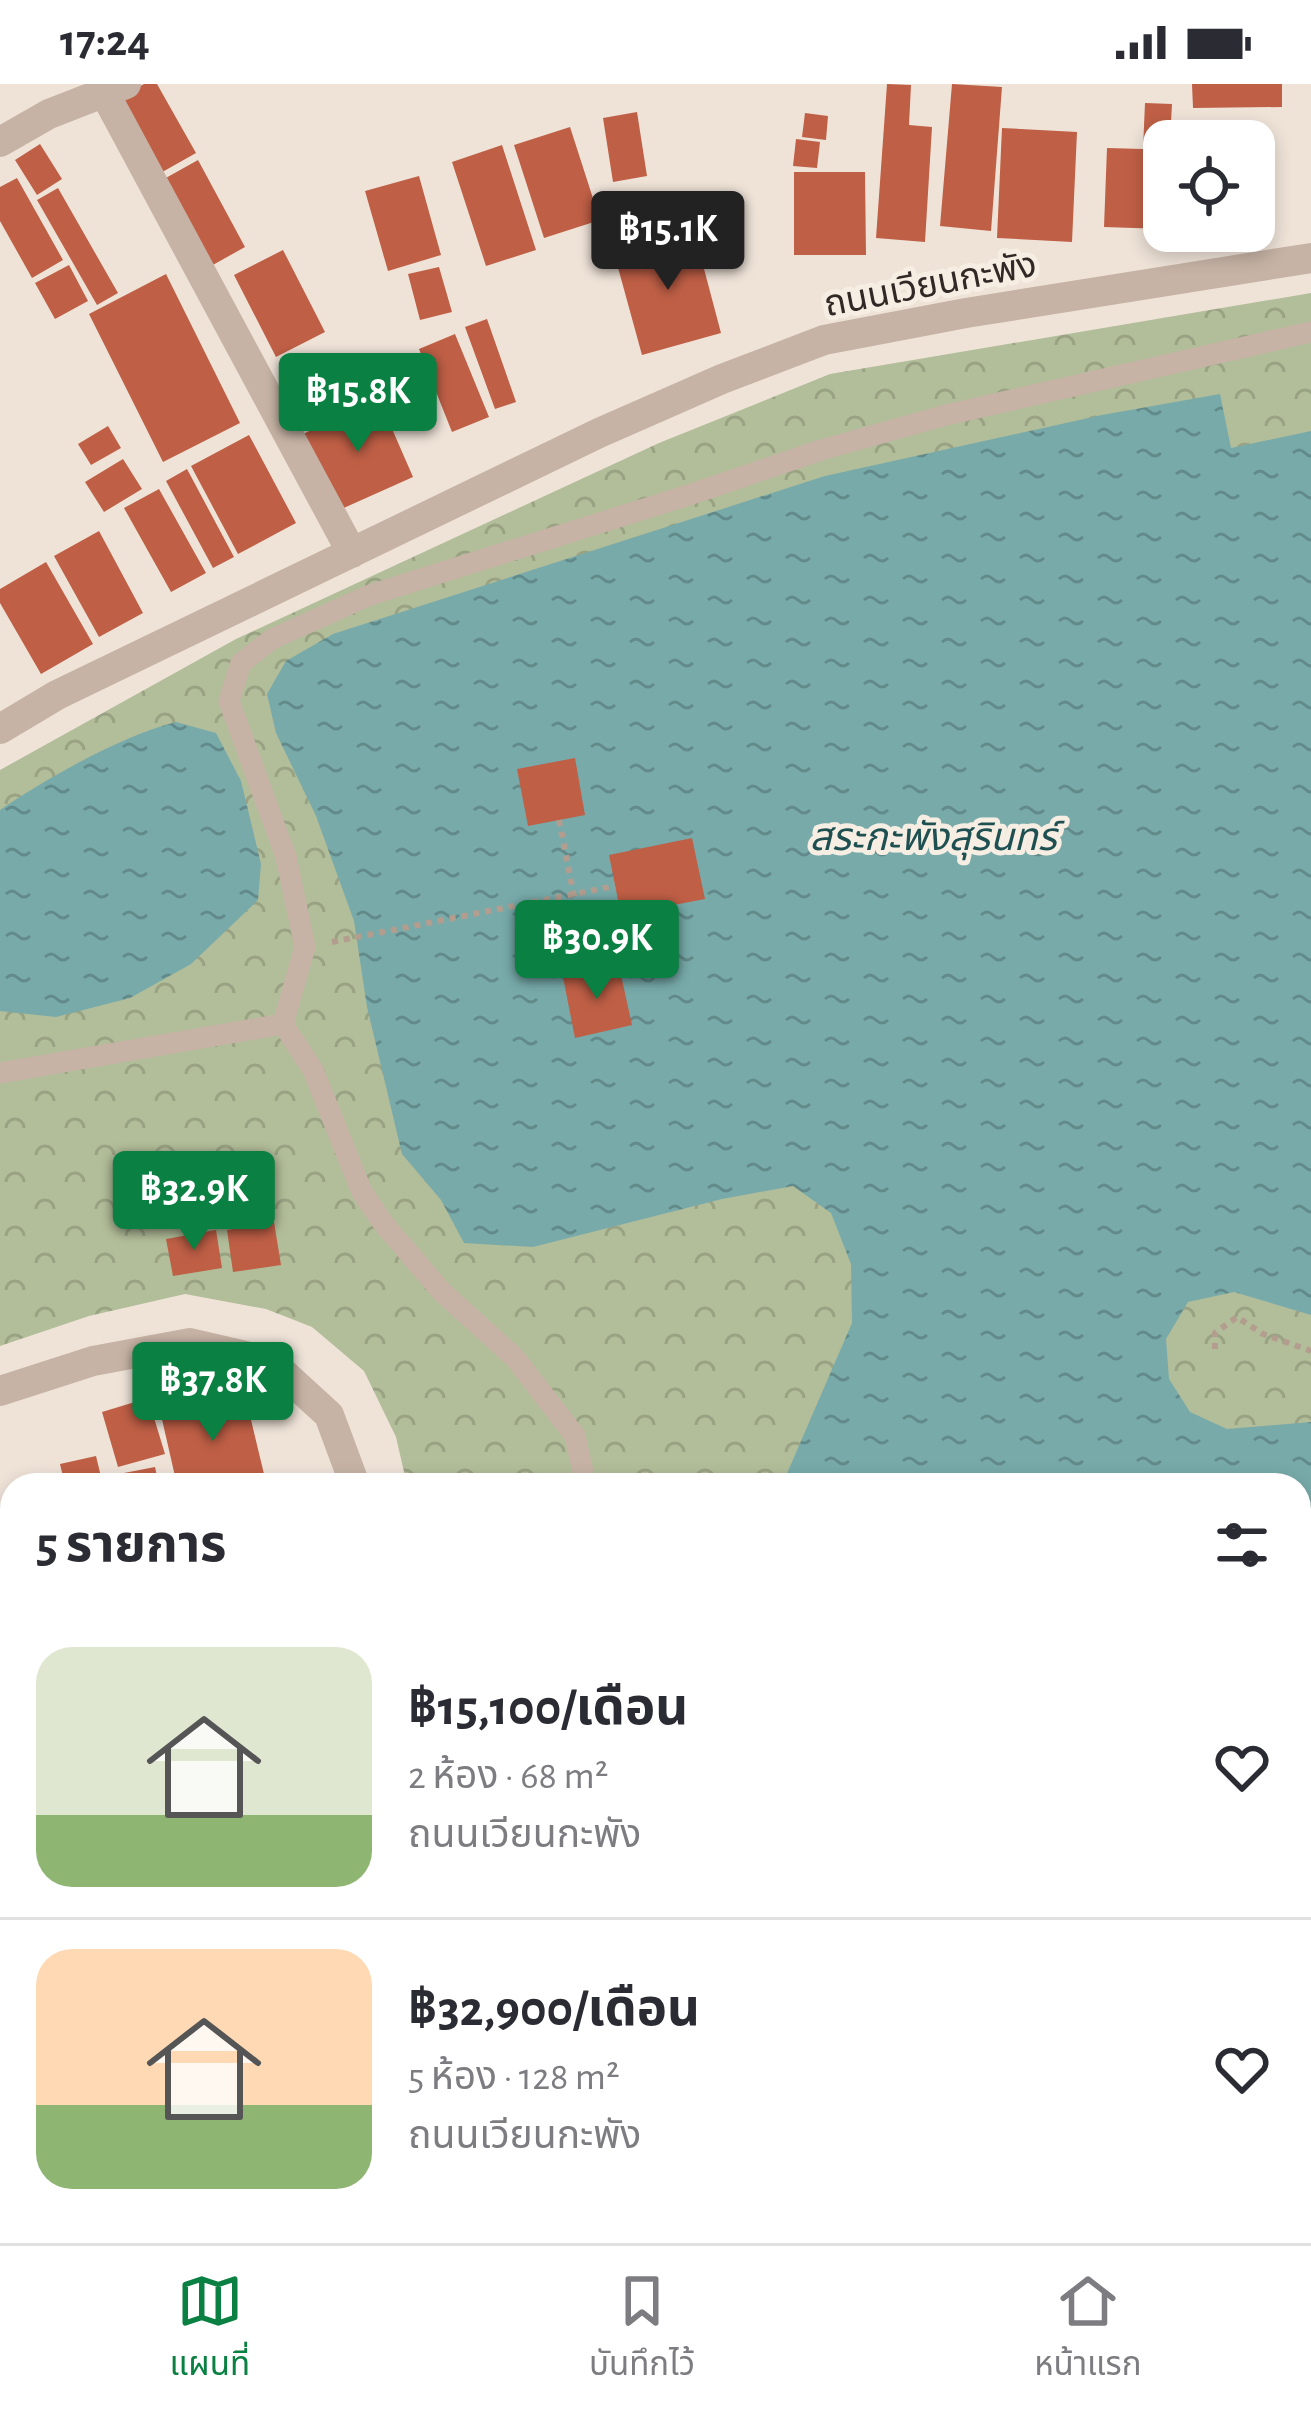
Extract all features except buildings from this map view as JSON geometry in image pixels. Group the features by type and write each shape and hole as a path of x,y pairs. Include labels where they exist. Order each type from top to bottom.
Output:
{"street":[{"path":"0,142 50,114 115,88 352,553"},
{"name":"ถนนเวียนกะพัง","path":"0,729 57,695 599,434 824,340 1311,258"},
{"path":"0,1391 93,1361 190,1342 271,1362 329,1415 351,1473"}],"lane":[{"path":"583,1473 574,1436 515,1358 442,1292 382,1223 362,1192 314,1070 283,1024 304,947 286,857 229,701 242,663 272,639 370,595 821,450 946,416 1311,332"},
{"path":"0,1073 283,1024"}],"path":[{"path":"559,820 590,972"},
{"path":"304,947 615,886"},
{"path":"1215,1349 1215,1333 1237,1317 1263,1334 1311,1352"}],"green space":[{"name":"สระกะพังสุรินทร์","path":"1311,293 1311,1473 404,1473 396,1437 364,1371 312,1327 266,1309 185,1294 89,1316 0,1346 0,770 236,639 659,443 830,374"}],"water":[{"name":"สระกะพังสุรินทร์","path":"1220,394 1231,448 1311,431 1311,1315 1234,1292 1188,1302 1166,1339 1169,1379 1190,1412 1227,1429 1311,1422 1311,1473 787,1473 852,1323 851,1264 831,1213 793,1186 533,1247 464,1243 441,1200 402,1154 367,1007 354,921 316,816 276,733 267,694 286,661 333,634 825,476"},
{"path":"176,722 216,733 241,781 261,864 258,900 191,964 130,998 56,1017 0,1011 0,810 85,759"}]}
